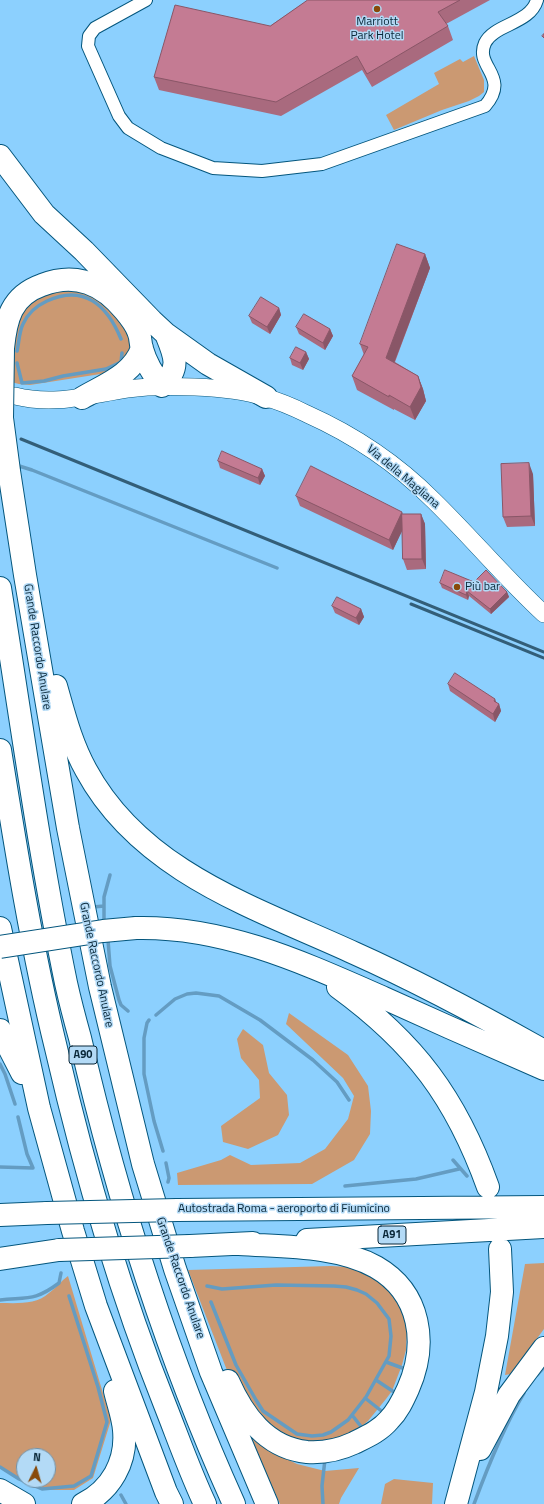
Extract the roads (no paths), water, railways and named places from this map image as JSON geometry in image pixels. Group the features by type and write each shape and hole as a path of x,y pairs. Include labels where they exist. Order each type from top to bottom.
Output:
{"highway":[{"path":"0,156 44,214 84,251 166,334 208,364 266,397"},
{"path":"6,407 3,348 8,318 11,310 20,298 38,286 49,282 67,280 88,283 103,289 110,295 135,325 139,333 142,348 152,372 162,386 172,375 175,366 173,353 166,334"},
{"path":"82,398 117,378 130,368 136,362 142,348"},
{"name":"Grande Raccordo Anulare","path":"6,407 10,471 25,575 65,814 100,987 143,1164 175,1269 223,1402 267,1504"},
{"path":"25,575 64,716 78,755 88,775 105,799 139,836 167,860 203,883 252,908 394,971 481,1016 544,1051"},
{"name":"A90","path":"0,588 42,855 66,984 92,1090 131,1232 151,1294 197,1418 234,1504"},
{"name":"A90","path":"0,750 18,862 44,997 84,1163 139,1336 205,1504"},
{"path":"0,928 39,1108 96,1306 112,1383 123,1422 124,1445 119,1466 112,1480 101,1492 83,1504"},
{"path":"0,947 103,931 136,928 199,932 235,940 271,950 334,976 544,1069"},
{"path":"271,950 337,986 378,1018 411,1050 436,1082 459,1121 474,1149 488,1187"},
{"path":"0,1030 11,1049 39,1108"},
{"name":"Autostrada Roma - aeroporto di Fiumicino","path":"0,1214 177,1210 544,1207"},
{"name":"A91","path":"0,1251 239,1244 544,1227"},
{"path":"175,1269 235,1396 246,1413 267,1437 277,1444 293,1450 327,1452 345,1447 380,1429 391,1419 401,1403 413,1376 417,1362 419,1342 417,1323 413,1309 405,1293 383,1272 352,1257 299,1248 239,1244"},
{"path":"459,1494 487,1387 497,1336 502,1292 500,1249"},
{"path":"0,1259 59,1250"},
{"path":"96,1306 166,1492 172,1504"},
{"path":"459,1494 509,1396 544,1348"},
{"path":"0,1490 24,1504"}],"main road":[{"name":"Via della Magliana","path":"6,407 41,400 82,398 125,389 162,386 219,388 266,397 304,412 342,430 382,457 432,499 507,578 544,614"}],"street":[{"path":"146,0 95,28 89,36 88,46 119,116 128,128 161,148 213,168 262,171 322,164 485,106 491,99 495,80 489,71 484,57 485,44 490,36 528,13 535,5 537,0"}],"waterway":[{"path":"17,351 22,327 30,313 43,303 60,296 72,295 93,301 109,316 121,339"},
{"path":"17,363 22,383 44,381 63,376 106,369 121,362 122,353"},
{"path":"16,465 32,470 277,568"},
{"path":"104,920 104,897 110,875"},
{"path":"93,907 104,906"},
{"path":"108,940 110,966 119,1000 121,1005 128,1011"},
{"path":"156,1015 175,999 187,994 196,993 219,996 260,1020 313,1060 337,1082 349,1100"},
{"path":"149,1020 144,1038 144,1074 154,1121 163,1151"},
{"path":"0,1064 15,1104"},
{"path":"0,1167 33,1168 27,1154 18,1117"},
{"path":"453,1160 467,1176"},
{"path":"166,1163 169,1178 168,1182"},
{"path":"345,1186 416,1179 459,1169"},
{"path":"0,1300 25,1298 44,1293 59,1283 61,1273"},
{"path":"207,1286 222,1289 276,1285 334,1286 357,1290 366,1294 377,1303 389,1319 391,1336 389,1356 366,1397 348,1420 331,1432 323,1435 312,1436 297,1434 263,1411 236,1365 211,1302"},
{"path":"0,1467 19,1479 42,1489 74,1486 91,1476 107,1422 98,1387 69,1296"},
{"path":"386,1362 408,1370"},
{"path":"537,1375 544,1367"},
{"path":"376,1380 397,1394"},
{"path":"474,1504 496,1447 524,1393"},
{"path":"365,1398 384,1413"},
{"path":"352,1415 363,1429"},
{"path":"323,1504 322,1486 325,1459"},
{"path":"121,1495 126,1504"}],"railway":[{"path":"21,439 544,652"},
{"path":"411,604 544,658"}],"place":[{"name":"Marriott Park Hotel","path":"377,9"},
{"name":"Più bar","path":"457,587"}]}
